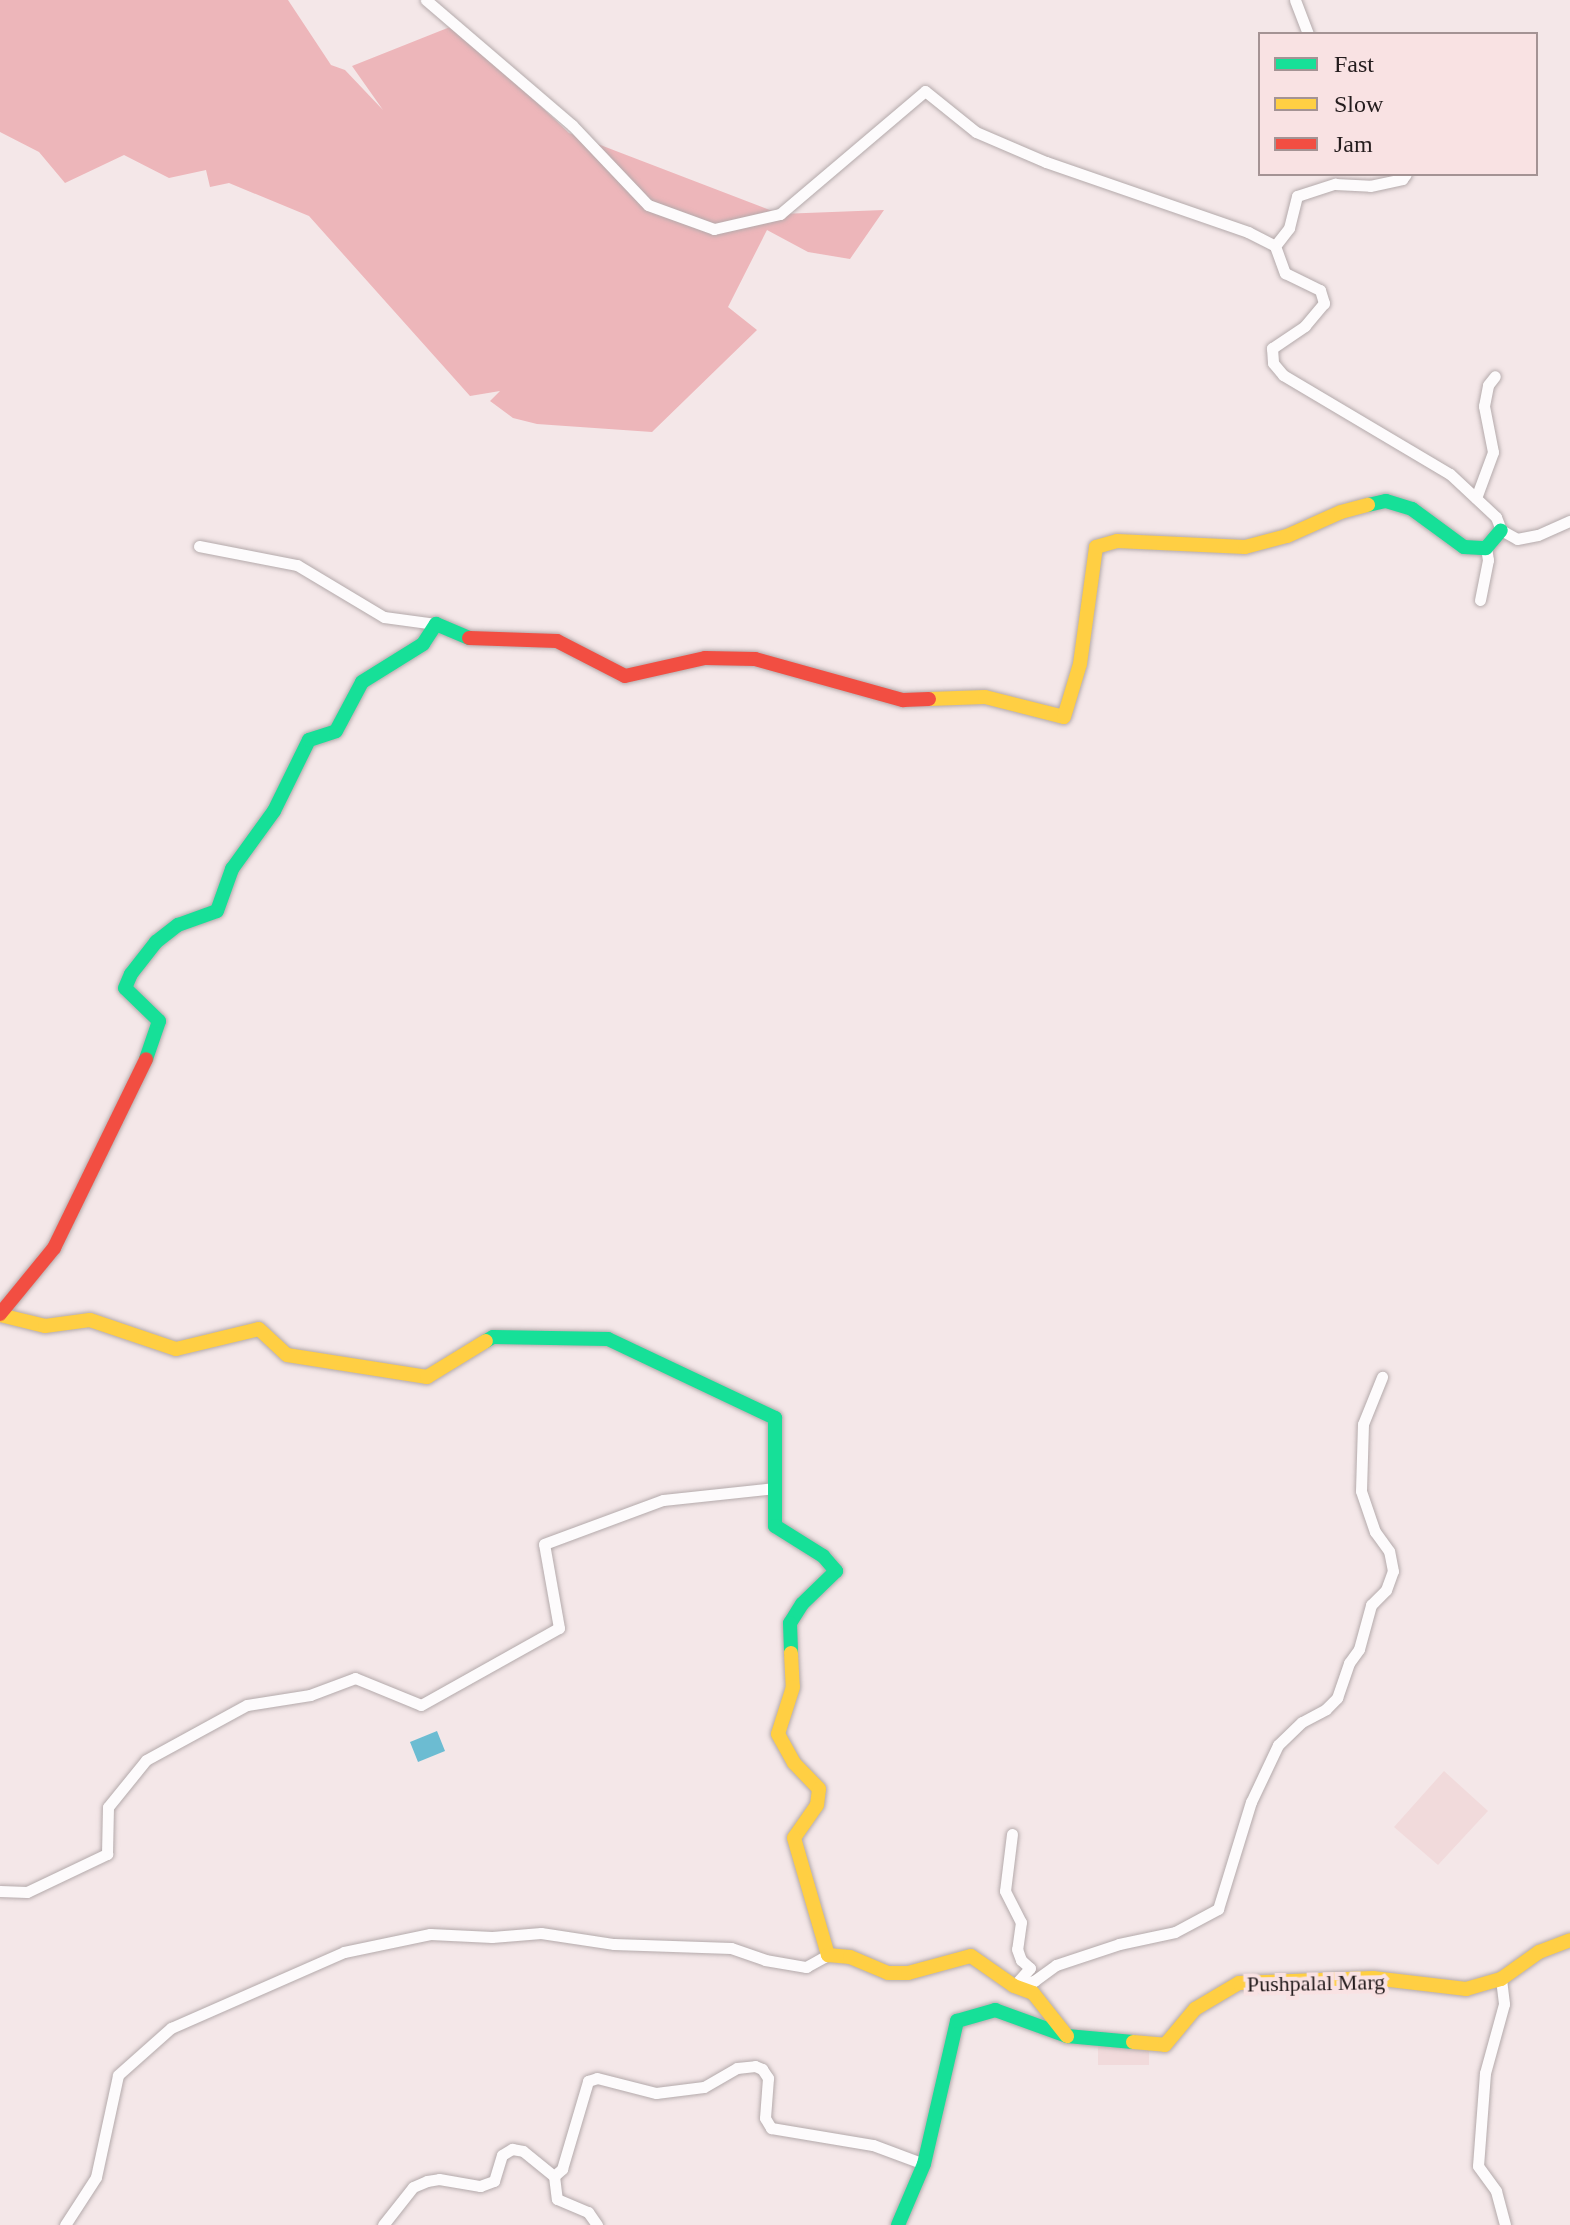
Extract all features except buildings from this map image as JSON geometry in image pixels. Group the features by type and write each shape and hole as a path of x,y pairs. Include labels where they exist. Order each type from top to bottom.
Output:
{"street":[{"path":"426,0 572,125 648,205 714,229 780,214 925,91 976,132 1046,162 1248,232 1275,246 1285,273 1320,290 1324,303 1305,326 1272,348 1273,363 1283,375 1450,474 1496,517 1501,530 1517,539 1538,535 1570,521"},
{"path":"1295,0 1307,32"},
{"path":"1275,246 1289,228 1297,196 1335,184 1370,186 1404,176"},
{"path":"1476,498 1493,452 1484,406 1488,385 1495,376"},
{"path":"199,546 297,565 384,617 436,624 471,639 557,641 625,676 705,658 755,659 903,700 985,697 1064,717 1080,664 1096,547 1117,541 1245,547 1287,536 1341,512 1386,501 1412,509 1464,547 1486,548"},
{"path":"1480,600 1488,560 1486,548 1501,530"},
{"path":"436,624 423,644 362,682 336,731 309,740 274,811 232,869 217,911 178,925 156,942 131,974 125,988 159,1021 142,1072 54,1248 0,1314 45,1326 90,1320 176,1349 259,1329 287,1355 427,1377 493,1337 608,1339 775,1418 775,1526 823,1556 836,1571 802,1604 790,1623 793,1687 778,1734 794,1763 819,1789 817,1805 794,1838 828,1955"},
{"path":"1014,1986 1034,1981 1056,1965 1119,1944 1175,1932 1218,1909 1251,1802 1278,1745 1337,1698 1349,1663 1359,1649 1371,1605 1386,1590 1393,1571 1389,1551 1375,1532 1361,1491 1363,1424 1382,1377"},
{"path":"0,1891 27,1892 107,1854 108,1807 146,1760 247,1705 310,1695 355,1678 421,1705 559,1628 544,1544 663,1500 775,1488"},
{"path":"1012,1834 1005,1891 1021,1922 1016,1938 1017,1949 1021,1960 1030,1968 1014,1986"},
{"path":"65,2225 96,2177 118,2075 171,2028 344,1952 430,1934 492,1937 541,1933 614,1944 731,1948 765,1960 806,1967 828,1955 850,1957 888,1973 908,1973 971,1956 1014,1986 1033,1993 1067,2036"},
{"name":"Pushpalal Marg","path":"898,2225 924,2164 957,2021 995,2010 1067,2036 1165,2045 1195,2009 1239,1983 1373,1978 1466,1989 1501,1979 1539,1952 1570,1940"},
{"path":"1501,1979 1504,2004 1485,2073 1478,2166 1496,2191 1505,2225"},
{"path":"554,2176 562,2169 588,2081 613,2080 656,2093 704,2087 745,2066 762,2069 768,2078 765,2118 771,2128 873,2145 924,2164"},
{"path":"383,2225 413,2187 439,2179 480,2186 494,2181 502,2155 512,2149 523,2151 554,2176 557,2199 588,2212 597,2225"}],"shaded area":[{"path":"0,0 288,0 331,65 345,70 383,110 352,66 455,25 569,133 780,214 884,210 850,259 808,252 767,230 728,307 757,330 652,432 537,424 513,418 490,401 500,391 470,396 309,216 229,183 210,187 206,170 169,178 124,155 65,183 39,152 0,132"},
{"path":"1444,1771 1488,1811 1438,1865 1394,1827"},
{"path":"1149,2045 1149,2065 1098,2065 1098,2046"}],"water":[{"path":"437,1731 445,1751 418,1762 410,1742"}],"traffic: fast":[{"path":"1368,505 1386,501 1412,509 1464,547 1486,548 1501,530"},
{"path":"146,1059 159,1021 125,988 131,974 156,942 178,925 217,911 232,869 274,811 309,740 336,731 362,682 423,644 436,624 469,638"},
{"path":"486,1341 493,1337 608,1339 775,1418 775,1526 823,1556 836,1571 802,1604 790,1623 791,1653"},
{"path":"898,2225 924,2164 957,2021 995,2010 1067,2036 1133,2042"}],"traffic: slow":[{"path":"929,699 985,697 1064,717 1080,664 1096,547 1117,541 1245,547 1287,536 1341,512 1368,505"},
{"path":"0,1315 45,1326 90,1320 176,1349 259,1329 287,1355 427,1377 486,1341"},
{"path":"791,1653 793,1687 778,1734 794,1763 819,1789 817,1805 794,1838 828,1955 850,1957 888,1973 908,1973 971,1956 1014,1986 1033,1993 1067,2036"},
{"path":"1133,2042 1165,2045 1195,2009 1239,1983 1373,1978 1466,1989 1501,1979 1539,1952 1570,1940"}],"traffic: jam":[{"path":"469,638 557,641 625,676 705,658 755,659 903,700 929,699"},
{"path":"0,1314 54,1248 146,1059"}]}
